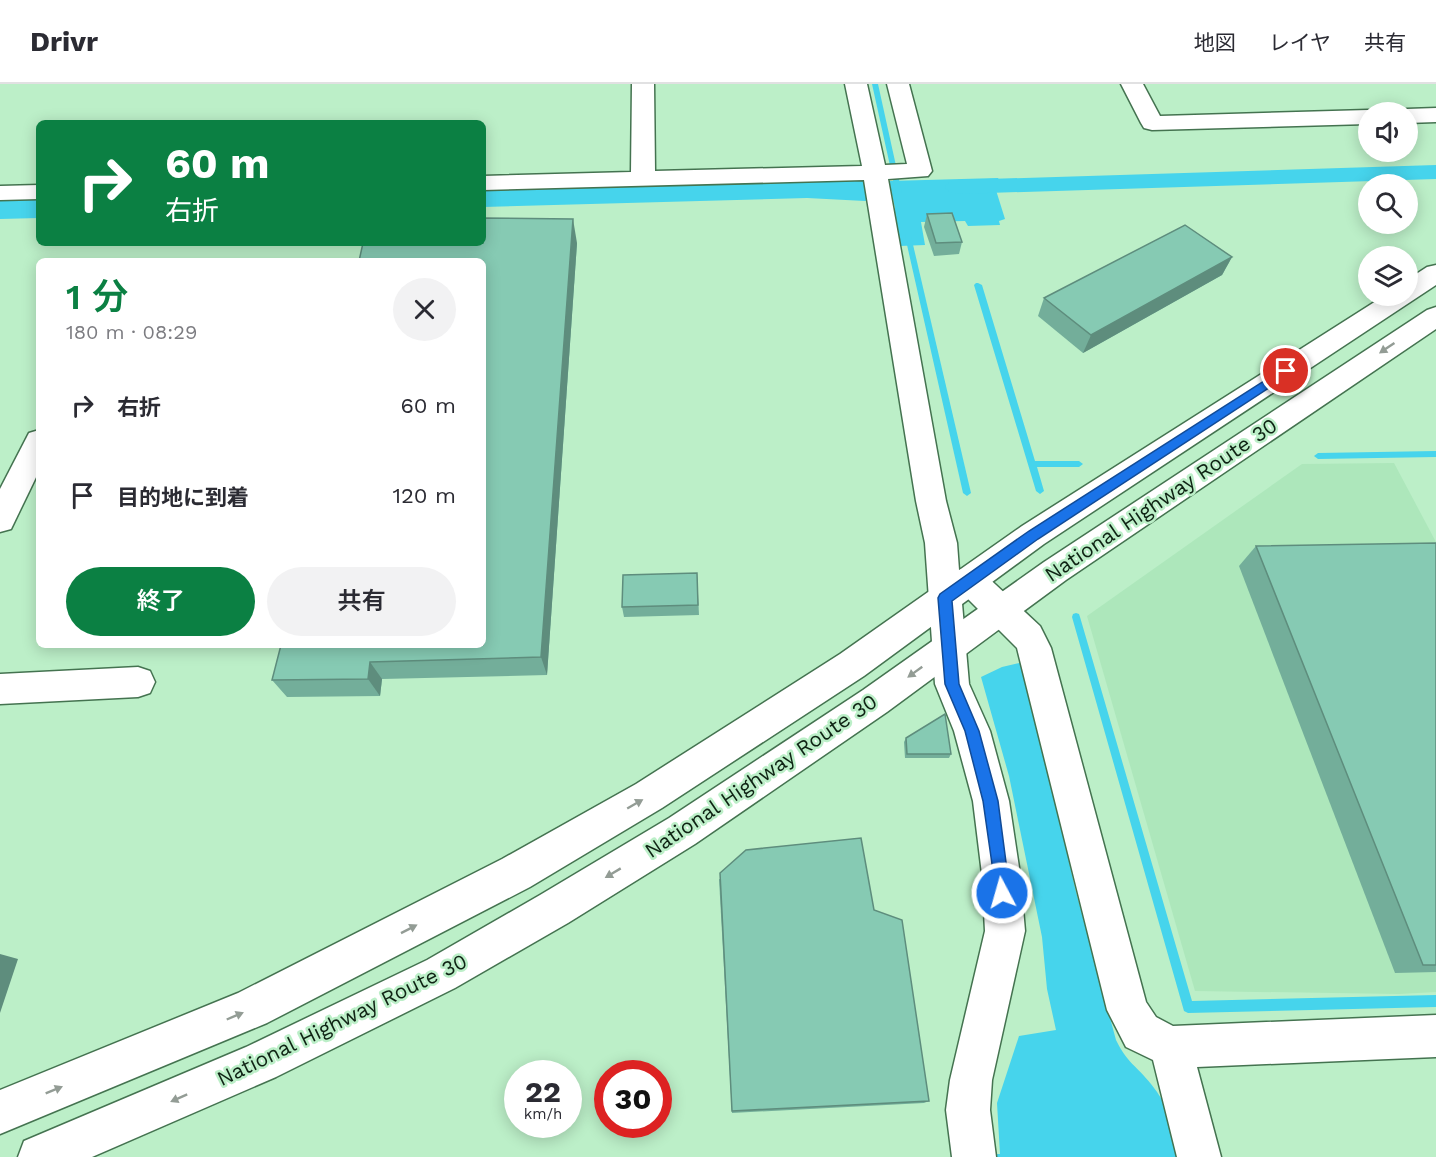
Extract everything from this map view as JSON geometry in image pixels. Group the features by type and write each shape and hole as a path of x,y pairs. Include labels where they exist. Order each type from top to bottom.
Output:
{"main road":[{"path":"643,84 643,179"},
{"path":"856,84 877,163 931,501 941,543 958,589 949,648 952,684 972,731 991,801 1001,874 1005,931 971,1080 968,1110 972,1150"},
{"path":"486,183 643,179 877,163 914,172 920,171 910,147 898,84"},
{"path":"1132,84 1152,123 1358,117"},
{"path":"1418,116 1436,115"},
{"path":"877,163 910,147"},
{"path":"0,193 36,192"},
{"path":"1418,285 1436,273"},
{"name":"National Highway Route 30","path":"0,1112 252,1008 516,873 659,790 852,665 1033,535 1387,306"},
{"name":"National Highway Route 30","path":"40,1157 261,1062 441,974 682,831 875,701 1056,571 1436,315"},
{"path":"0,520 36,447"},
{"path":"958,589 1001,610 1028,636 1034,648 1128,1010 1141,1032 1171,1047 1436,1036"},
{"path":"0,689 138,682"},
{"path":"1171,1047 1199,1157"}],"shaded area":[{"path":"1394,463 1436,542 1436,992 1399,994 1195,991 1087,616 1302,464"}],"water":[{"path":"998,178 1003,187 995,187 1005,219 999,221 1000,225 968,226 965,221 921,222 925,245 900,246 895,216 889,212 895,208 889,181"},
{"path":"1024,662 1075,888 1116,1040 1124,1054 1151,1084 1167,1109 1184,1157 989,1157 988,1154 1000,1154 997,1103 1019,1036 1056,1030 1047,989 1042,937 1009,776 981,677 1002,667"}],"building":[{"path":"952,213 962,242 936,243 927,214"},
{"path":"486,218 573,219 541,657 370,662 368,679 272,680 280,648 486,648 486,258 360,258 362,246 486,246"},
{"path":"1185,225 1232,257 1091,335 1044,298"},
{"path":"1436,543 1436,965 1423,965 1256,546"},
{"path":"697,573 698,605 622,607 623,575"},
{"path":"945,714 951,754 907,754 906,738"},
{"path":"861,838 874,910 902,920 929,1101 732,1111 720,873 746,850"}],"waterway":[{"path":"875,84 899,193"},
{"path":"957,187 1436,172"},
{"path":"486,194 807,186 865,188"},
{"path":"833,187 861,197"},
{"path":"0,206 36,205"},
{"path":"908,236 967,493"},
{"path":"978,285 1040,491"},
{"path":"1318,456 1436,454"},
{"path":"1032,464 1079,464"},
{"path":"1076,617 1188,1007 1436,1001"}],"route":[{"path":"1002,893 991,801 972,731 952,684 945,598 1033,535 1286,371"}]}
